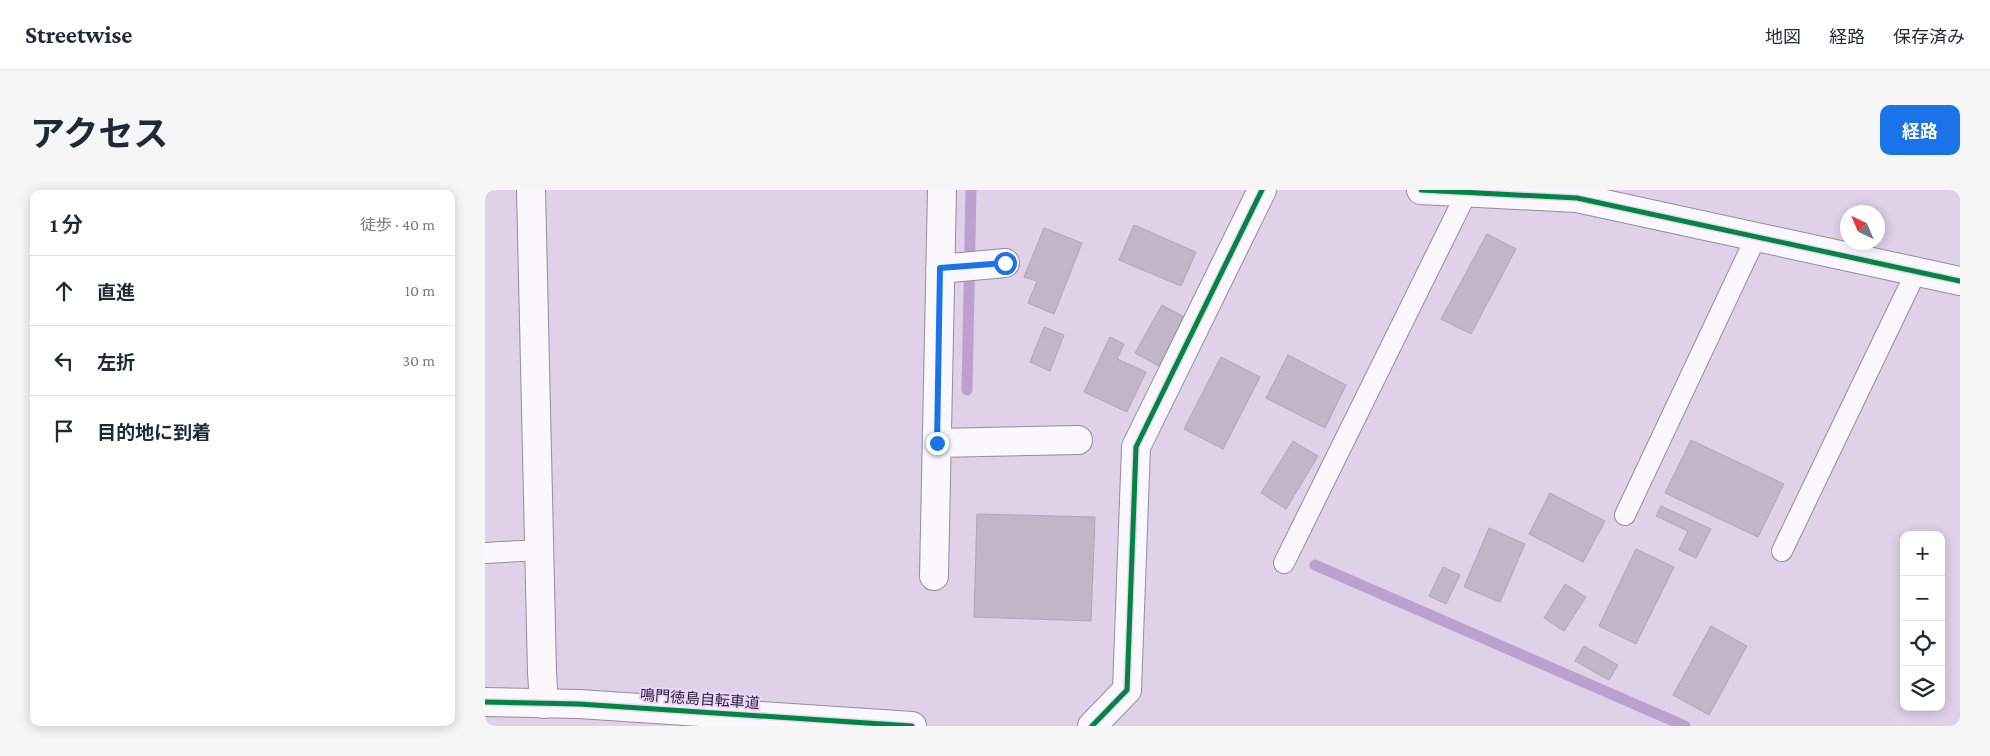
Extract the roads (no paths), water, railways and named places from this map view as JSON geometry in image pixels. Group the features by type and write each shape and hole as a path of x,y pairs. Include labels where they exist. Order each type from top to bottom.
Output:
{"street":[{"path":"531,190 544,704"},
{"path":"934,576 942,190"},
{"path":"1092,726 1127,690 1136,447 1262,190"},
{"path":"1421,190 1577,198 1960,281"},
{"path":"940,268 1005,263"},
{"path":"937,443 1077,440"},
{"name":"鳴門徳島自転車道","path":"485,702 912,726"}],"lane":[{"path":"1284,563 1467,192"},
{"path":"1625,515 1756,238"},
{"path":"1782,551 1916,272"},
{"path":"485,553 539,550"}],"waterway":[{"path":"967,390 971,190"},
{"path":"1315,565 1685,726"}]}
